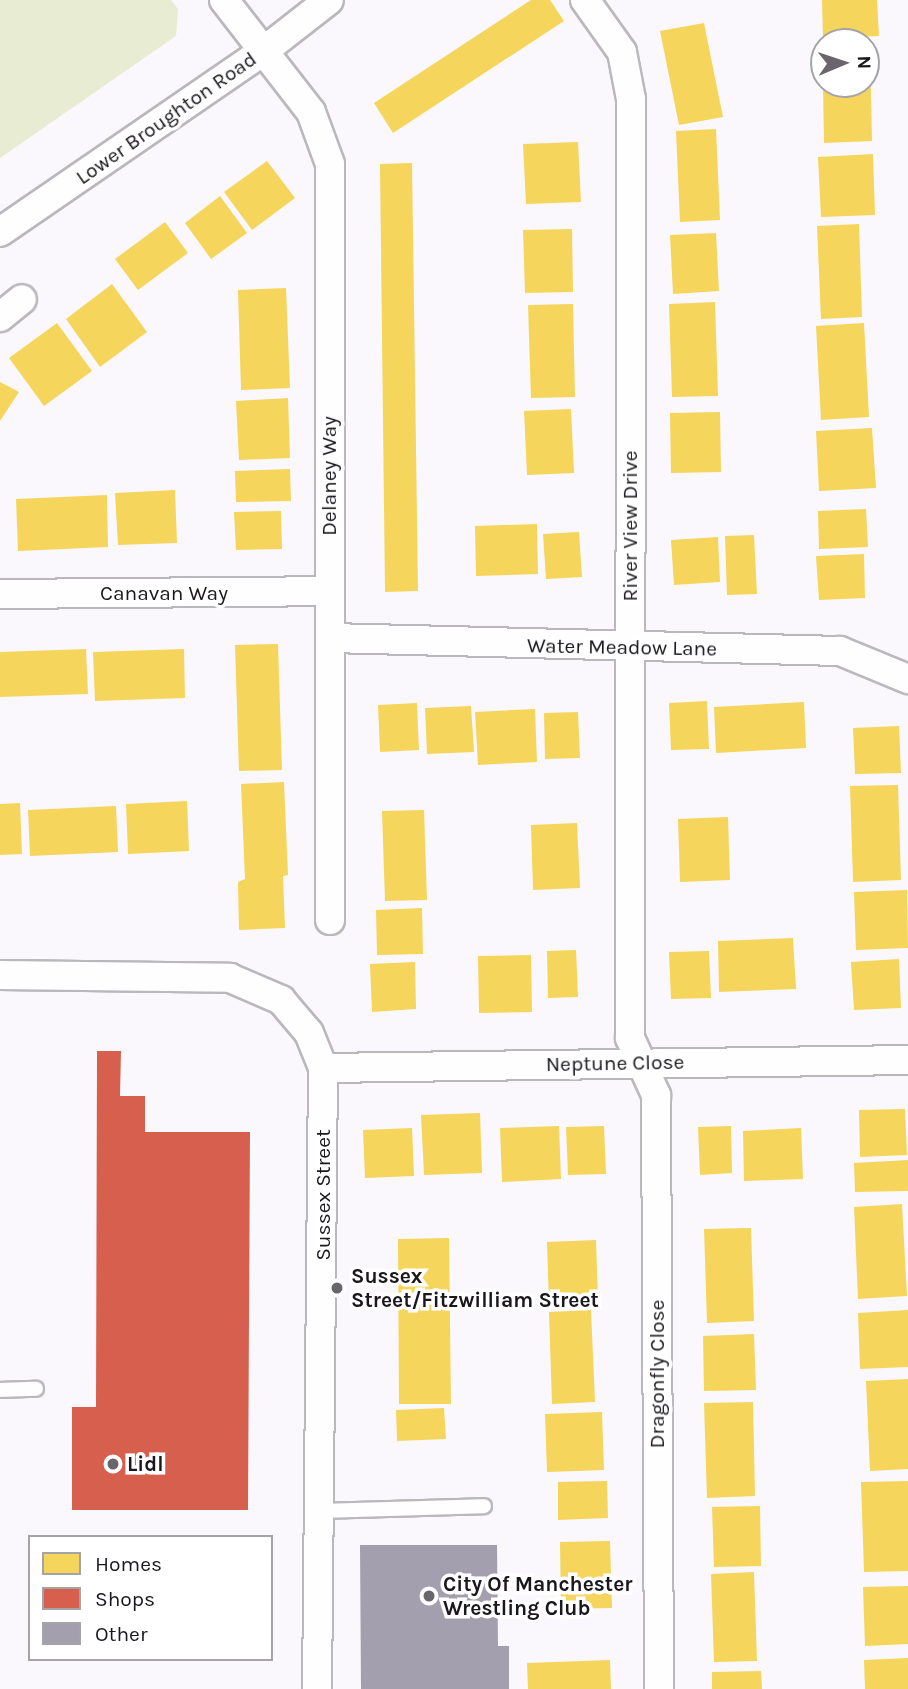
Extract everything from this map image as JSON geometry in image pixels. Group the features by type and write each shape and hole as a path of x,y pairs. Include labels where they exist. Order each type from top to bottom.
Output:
{"street":[{"name":"Delaney Way","path":"224,0 311,112 324,141 330,164 330,920"},
{"name":"Lower Broughton Road","path":"0,232 265,50 328,0"},
{"name":"River View Drive","path":"585,0 622,52 631,99 630,1038 640,1062"},
{"path":"0,317 22,299"},
{"name":"Canavan Way","path":"0,594 328,592"},
{"name":"Water Meadow Lane","path":"330,638 629,648 840,651 908,679"},
{"name":"Sussex Street","path":"0,975 230,978 281,1000 309,1033 323,1068 317,1689"},
{"name":"Neptune Close","path":"323,1068 908,1060"},
{"name":"Dragonfly Close","path":"640,1062 656,1095 659,1689"}],"lane":[{"path":"0,1390 36,1390"},
{"path":"319,1511 484,1506"}],"green space":[{"path":"0,0 171,0 178,9 176,36 0,158"}],"building: Homes":[{"path":"531,0 550,0 564,21 393,133 374,103"},
{"path":"822,0 877,0 879,28 823,28"},
{"path":"704,23 723,117 679,125 660,31"},
{"path":"823,98 871,98 872,141 824,143"},
{"path":"716,129 720,220 680,222 676,131"},
{"path":"578,142 581,202 526,204 523,144"},
{"path":"873,154 875,215 821,217 818,157"},
{"path":"267,161 295,198 252,230 224,192"},
{"path":"412,163 418,591 385,592 380,164"},
{"path":"220,196 247,233 211,259 185,223"},
{"path":"165,222 188,253 138,290 115,259"},
{"path":"859,224 862,317 821,319 817,226"},
{"path":"572,229 573,292 525,293 523,230"},
{"path":"716,233 719,291 673,294 670,235"},
{"path":"112,284 147,332 100,367 66,319"},
{"path":"286,288 290,388 241,390 238,290"},
{"path":"715,302 718,396 672,397 669,304"},
{"path":"573,304 575,397 531,398 528,305"},
{"path":"57,323 92,371 44,406 9,358"},
{"path":"864,323 869,417 821,420 816,326"},
{"path":"0,382 19,392 0,421"},
{"path":"288,398 290,458 239,460 236,401"},
{"path":"571,409 574,473 527,475 524,411"},
{"path":"720,412 721,472 671,473 670,413"},
{"path":"872,428 876,488 819,491 816,431"},
{"path":"290,469 291,501 236,502 235,471"},
{"path":"175,490 177,543 118,545 115,493"},
{"path":"107,495 108,547 18,551 16,499"},
{"path":"866,509 868,547 819,549 818,511"},
{"path":"281,511 282,549 236,550 234,512"},
{"path":"537,524 538,574 476,576 475,526"},
{"path":"579,532 582,577 546,579 543,534"},
{"path":"754,535 757,594 727,595 725,536"},
{"path":"718,537 720,582 674,585 671,540"},
{"path":"864,554 865,598 819,600 816,556"},
{"path":"278,644 282,770 239,771 235,645"},
{"path":"86,649 88,694 0,697 0,652"},
{"path":"184,649 185,698 95,701 93,652"},
{"path":"707,701 709,749 671,750 669,703"},
{"path":"804,702 806,748 716,753 714,707"},
{"path":"417,703 419,750 380,752 378,705"},
{"path":"471,706 474,752 427,754 425,708"},
{"path":"535,709 537,762 478,765 475,712"},
{"path":"578,712 580,758 545,759 544,713"},
{"path":"899,726 901,773 855,774 853,728"},
{"path":"284,782 288,875 283,876 285,928 239,930 238,882 245,879 241,784"},
{"path":"898,785 901,880 853,882 850,786"},
{"path":"187,801 189,851 128,854 126,804"},
{"path":"20,803 22,854 0,855 0,804"},
{"path":"116,806 118,852 30,856 28,810"},
{"path":"424,810 427,900 385,901 382,811"},
{"path":"728,817 730,880 680,882 678,819"},
{"path":"577,823 580,888 533,890 531,825"},
{"path":"907,890 908,948 856,950 854,892"},
{"path":"422,908 423,954 377,955 376,910"},
{"path":"793,938 796,989 719,992 718,941"},
{"path":"576,950 578,997 548,998 547,951"},
{"path":"709,951 711,998 671,999 669,952"},
{"path":"531,955 532,1012 479,1013 478,956"},
{"path":"899,959 901,1008 854,1010 851,962"},
{"path":"415,962 416,1009 372,1012 370,964"},
{"path":"905,1109 907,1155 860,1157 859,1110"},
{"path":"480,1113 482,1173 424,1175 421,1115"},
{"path":"559,1126 561,1179 502,1182 500,1128"},
{"path":"604,1126 606,1174 568,1175 566,1127"},
{"path":"731,1126 732,1173 700,1175 698,1127"},
{"path":"412,1128 414,1176 365,1178 363,1130"},
{"path":"801,1128 803,1179 744,1181 743,1131"},
{"path":"908,1160 908,1191 855,1192 854,1163"},
{"path":"902,1204 907,1296 858,1299 854,1207"},
{"path":"751,1228 754,1321 707,1323 704,1229"},
{"path":"449,1238 451,1404 399,1404 398,1239"},
{"path":"596,1240 598,1301 549,1303 547,1242"},
{"path":"591,1310 595,1402 552,1404 549,1312"},
{"path":"908,1310 908,1367 860,1369 858,1313"},
{"path":"754,1334 756,1390 704,1391 703,1336"},
{"path":"908,1379 908,1469 870,1471 866,1381"},
{"path":"753,1402 755,1496 707,1498 704,1403"},
{"path":"444,1408 446,1439 397,1441 396,1410"},
{"path":"602,1412 604,1470 547,1472 545,1414"},
{"path":"607,1481 608,1518 558,1520 558,1482"},
{"path":"908,1481 908,1571 864,1572 861,1482"},
{"path":"760,1506 761,1566 714,1567 712,1507"},
{"path":"610,1541 612,1608 561,1609 560,1542"},
{"path":"754,1572 757,1661 714,1662 711,1574"},
{"path":"908,1586 908,1644 865,1646 863,1587"},
{"path":"908,1658 908,1689 865,1689 864,1660"},
{"path":"610,1660 611,1689 528,1689 527,1663"},
{"path":"761,1671 762,1689 712,1689 712,1672"}],"building: Shops":[{"path":"97,1051 121,1051 120,1096 145,1096 145,1132 250,1132 248,1510 72,1510 72,1407 96,1407"}],"building: Other":[{"name":"City Of Manchester Wrestling Club","path":"360,1545 497,1545 498,1646 509,1646 509,1689 361,1689"}],"place":[{"name":"Sussex Street/Fitzwilliam Street","path":"337,1288"},
{"name":"Lidl","path":"113,1464"},
{"name":"City Of Manchester Wrestling Club","path":"429,1596"}]}
